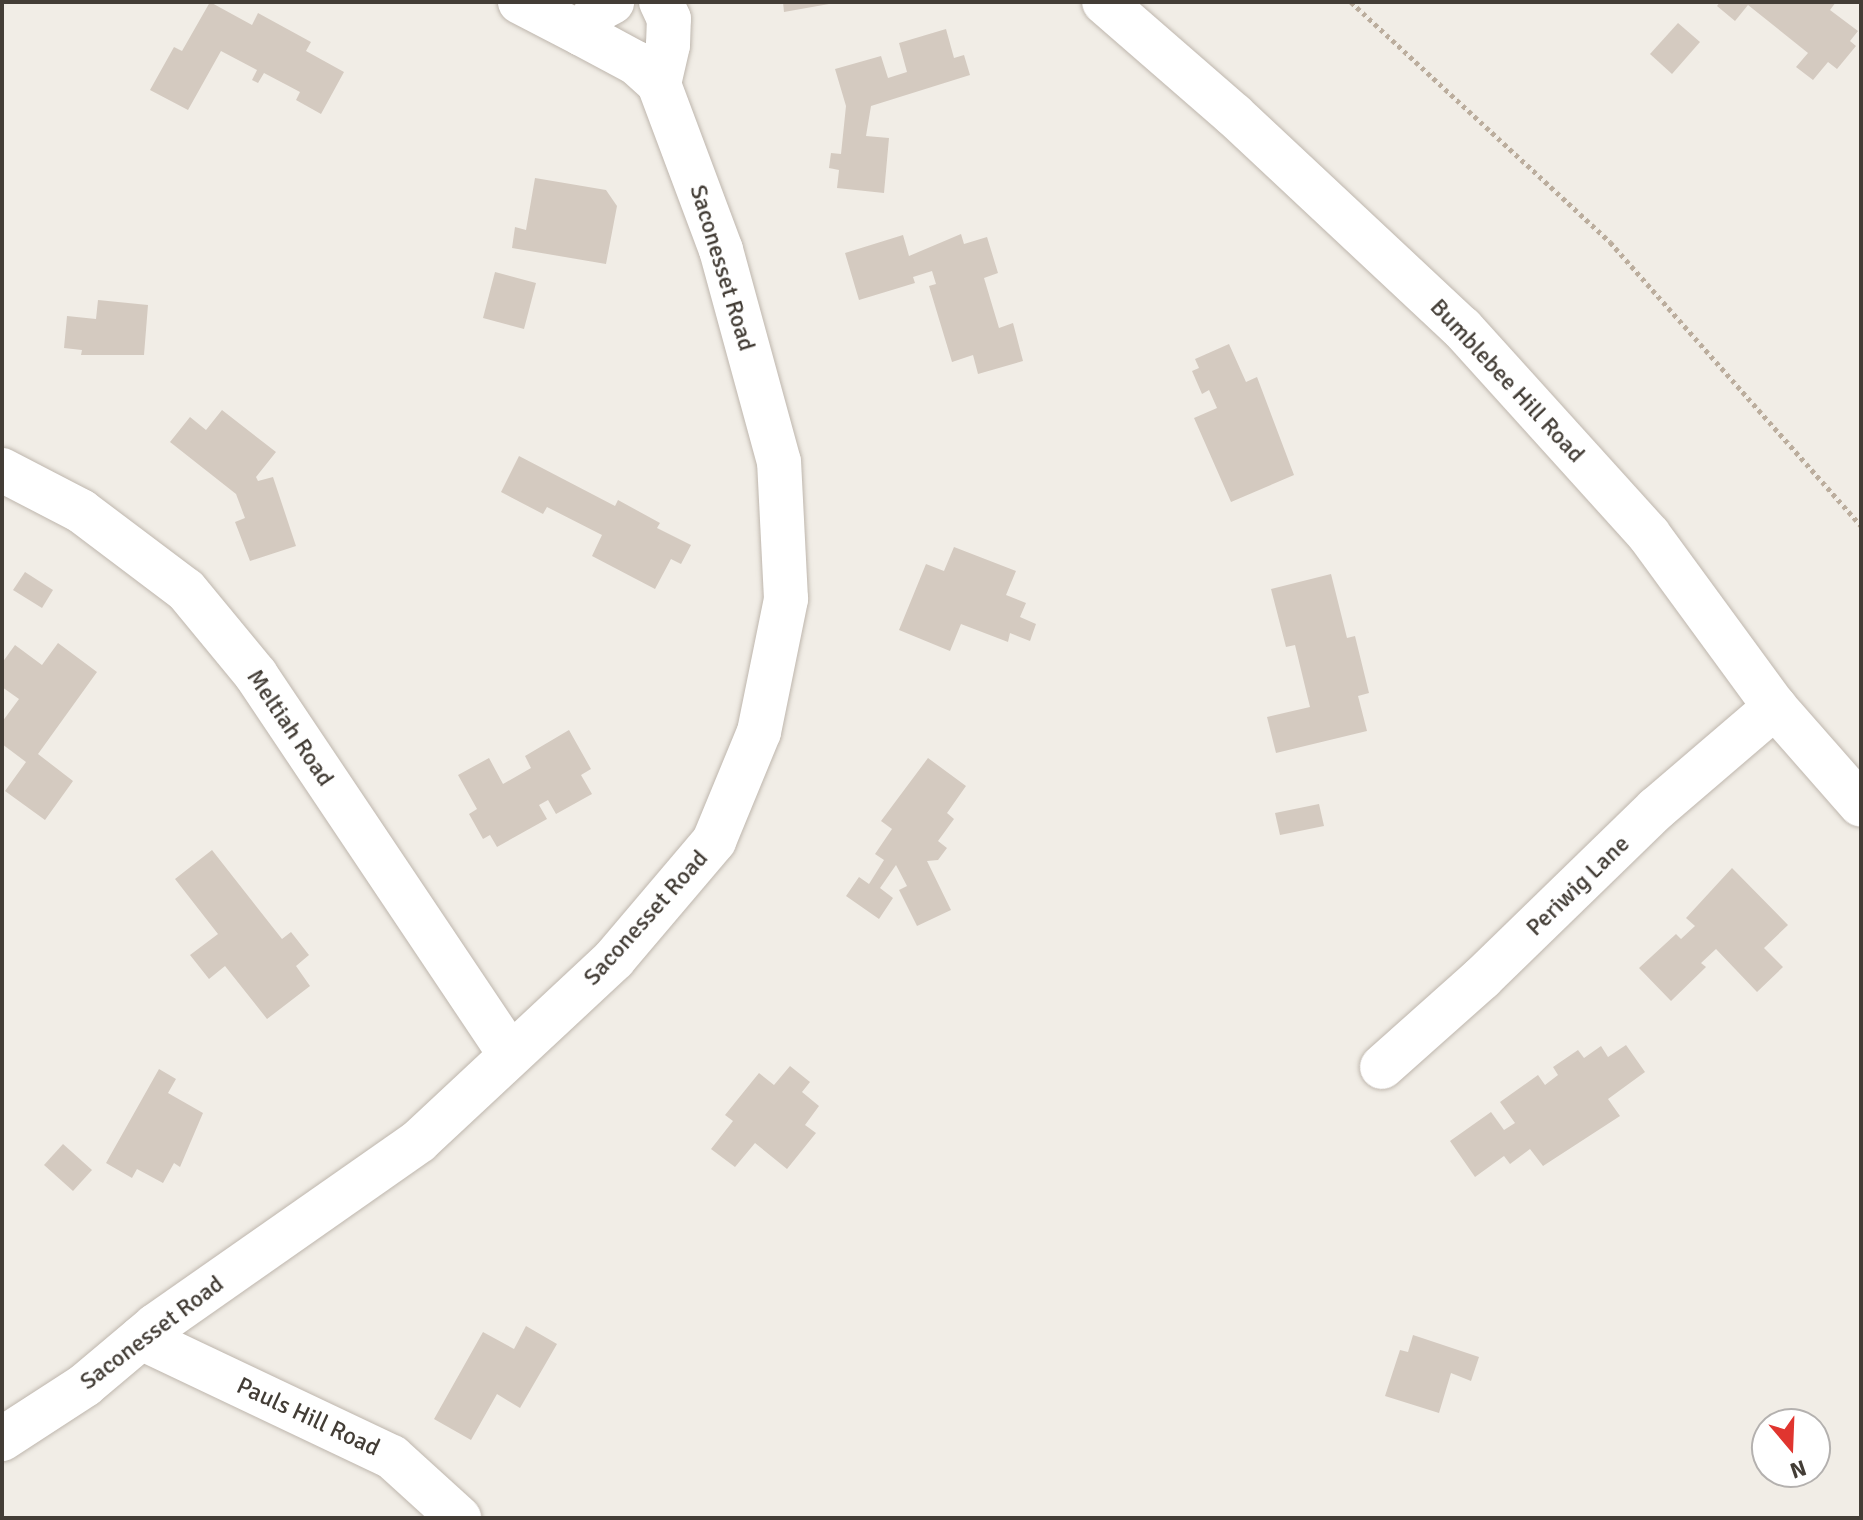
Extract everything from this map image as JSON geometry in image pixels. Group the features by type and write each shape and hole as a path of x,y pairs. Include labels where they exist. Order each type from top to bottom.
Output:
{"street":[{"path":"520,2 636,63 659,84 668,45 669,19 661,2"},
{"path":"582,34 599,9 612,2"},
{"name":"Bumblebee Hill Road","path":"1104,2 1462,328 1649,535 1775,707 1861,805"},
{"name":"Saconesset Road","path":"2,1439 85,1385 141,1338 419,1141 614,959 714,841 759,732 786,599 779,462 721,250 659,84"},
{"name":"Meltiah Road","path":"2,470 81,511 186,590 256,675 510,1055"},
{"name":"Periwig Lane","path":"1382,1067 1656,809 1775,707"},
{"name":"Pauls Hill Road","path":"141,1338 392,1457 459,1518"}],"path":[{"path":"1351,2 1610,242 1861,526"}],"building":[{"path":"210,2 252,25 258,13 311,42 306,51 344,72 321,114 296,100 300,92 264,73 258,83 252,80 257,70 221,51 188,110 150,90 174,47 182,51"},
{"path":"783,2 829,2 829,4 784,12"},
{"path":"1720,2 1836,2 1830,10 1858,31 1850,41 1856,46 1837,69 1828,62 1813,80 1796,67 1808,53 1748,5 1735,21 1717,6"},
{"path":"1678,23 1700,42 1672,74 1650,54"},
{"path":"946,29 954,58 964,55 970,75 871,106 866,136 889,138 884,193 837,188 839,170 829,168 831,153 841,154 846,106 835,69 881,56 888,78 907,72 899,43"},
{"path":"535,178 606,190 617,206 606,264 512,248 515,227 526,230"},
{"path":"961,234 964,244 987,237 998,273 984,278 999,328 1013,323 1023,361 978,374 973,355 952,362 929,286 936,284 932,271 913,277 915,283 859,300 845,253 903,235 909,256"},
{"path":"495,272 536,283 524,329 483,318"},
{"path":"98,300 148,305 144,355 81,355 82,350 64,348 67,316 96,319"},
{"path":"1229,344 1246,382 1257,377 1294,475 1231,502 1194,418 1217,408 1209,390 1202,394 1192,371 1199,368 1195,359"},
{"path":"222,410 276,452 256,477 258,481 273,477 296,546 250,561 235,522 245,518 236,494 170,442 190,417 206,430"},
{"path":"519,456 615,506 618,500 660,523 657,528 691,545 681,564 671,559 655,589 592,556 602,535 547,507 543,514 501,492"},
{"path":"954,547 1016,571 1006,595 1026,603 1020,617 1036,624 1030,641 1010,633 1008,642 961,624 950,651 899,630 926,564 944,571"},
{"path":"25,572 53,590 42,608 13,590"},
{"path":"1331,574 1347,638 1355,636 1369,693 1358,696 1367,731 1276,753 1267,717 1310,707 1295,645 1286,647 1271,589"},
{"path":"58,643 97,672 38,754 73,781 45,820 5,791 26,762 2,744 2,722 19,699 2,687 2,663 15,645 42,665"},
{"path":"569,730 591,769 581,775 592,794 556,814 548,800 539,805 547,819 497,847 490,835 483,839 469,814 477,809 458,775 489,758 503,784 531,768 525,756"},
{"path":"928,758 966,786 947,813 954,819 938,841 947,848 938,860 927,861 951,910 917,926 899,890 907,886 896,865 880,888 893,898 879,919 846,896 859,877 869,884 884,860 875,854 892,829 881,821"},
{"path":"1319,804 1324,826 1280,835 1275,813"},
{"path":"212,850 282,939 291,932 309,955 296,966 310,986 267,1019 225,966 209,979 190,955 218,934 175,879"},
{"path":"1732,868 1788,925 1764,948 1783,967 1757,992 1716,949 1701,963 1706,967 1671,1001 1639,968 1676,934 1681,939 1695,926 1686,918"},
{"path":"1626,1045 1645,1072 1608,1099 1620,1116 1543,1166 1530,1149 1510,1164 1504,1156 1475,1177 1450,1141 1491,1112 1504,1130 1515,1123 1500,1102 1538,1075 1545,1085 1558,1075 1553,1067 1578,1050 1584,1058 1601,1046 1608,1057"},
{"path":"790,1066 810,1082 802,1092 819,1106 805,1125 816,1133 787,1169 755,1143 735,1167 711,1149 733,1121 725,1115 759,1073 774,1085"},
{"path":"159,1069 176,1079 168,1093 203,1113 180,1167 174,1163 163,1183 137,1169 132,1178 106,1163"},
{"path":"63,1144 92,1170 73,1191 44,1165"},
{"path":"526,1326 557,1344 520,1408 497,1394 471,1440 434,1419 483,1332 514,1349"},
{"path":"1413,1335 1479,1357 1471,1381 1451,1373 1439,1413 1385,1396 1400,1350 1408,1352"}]}
